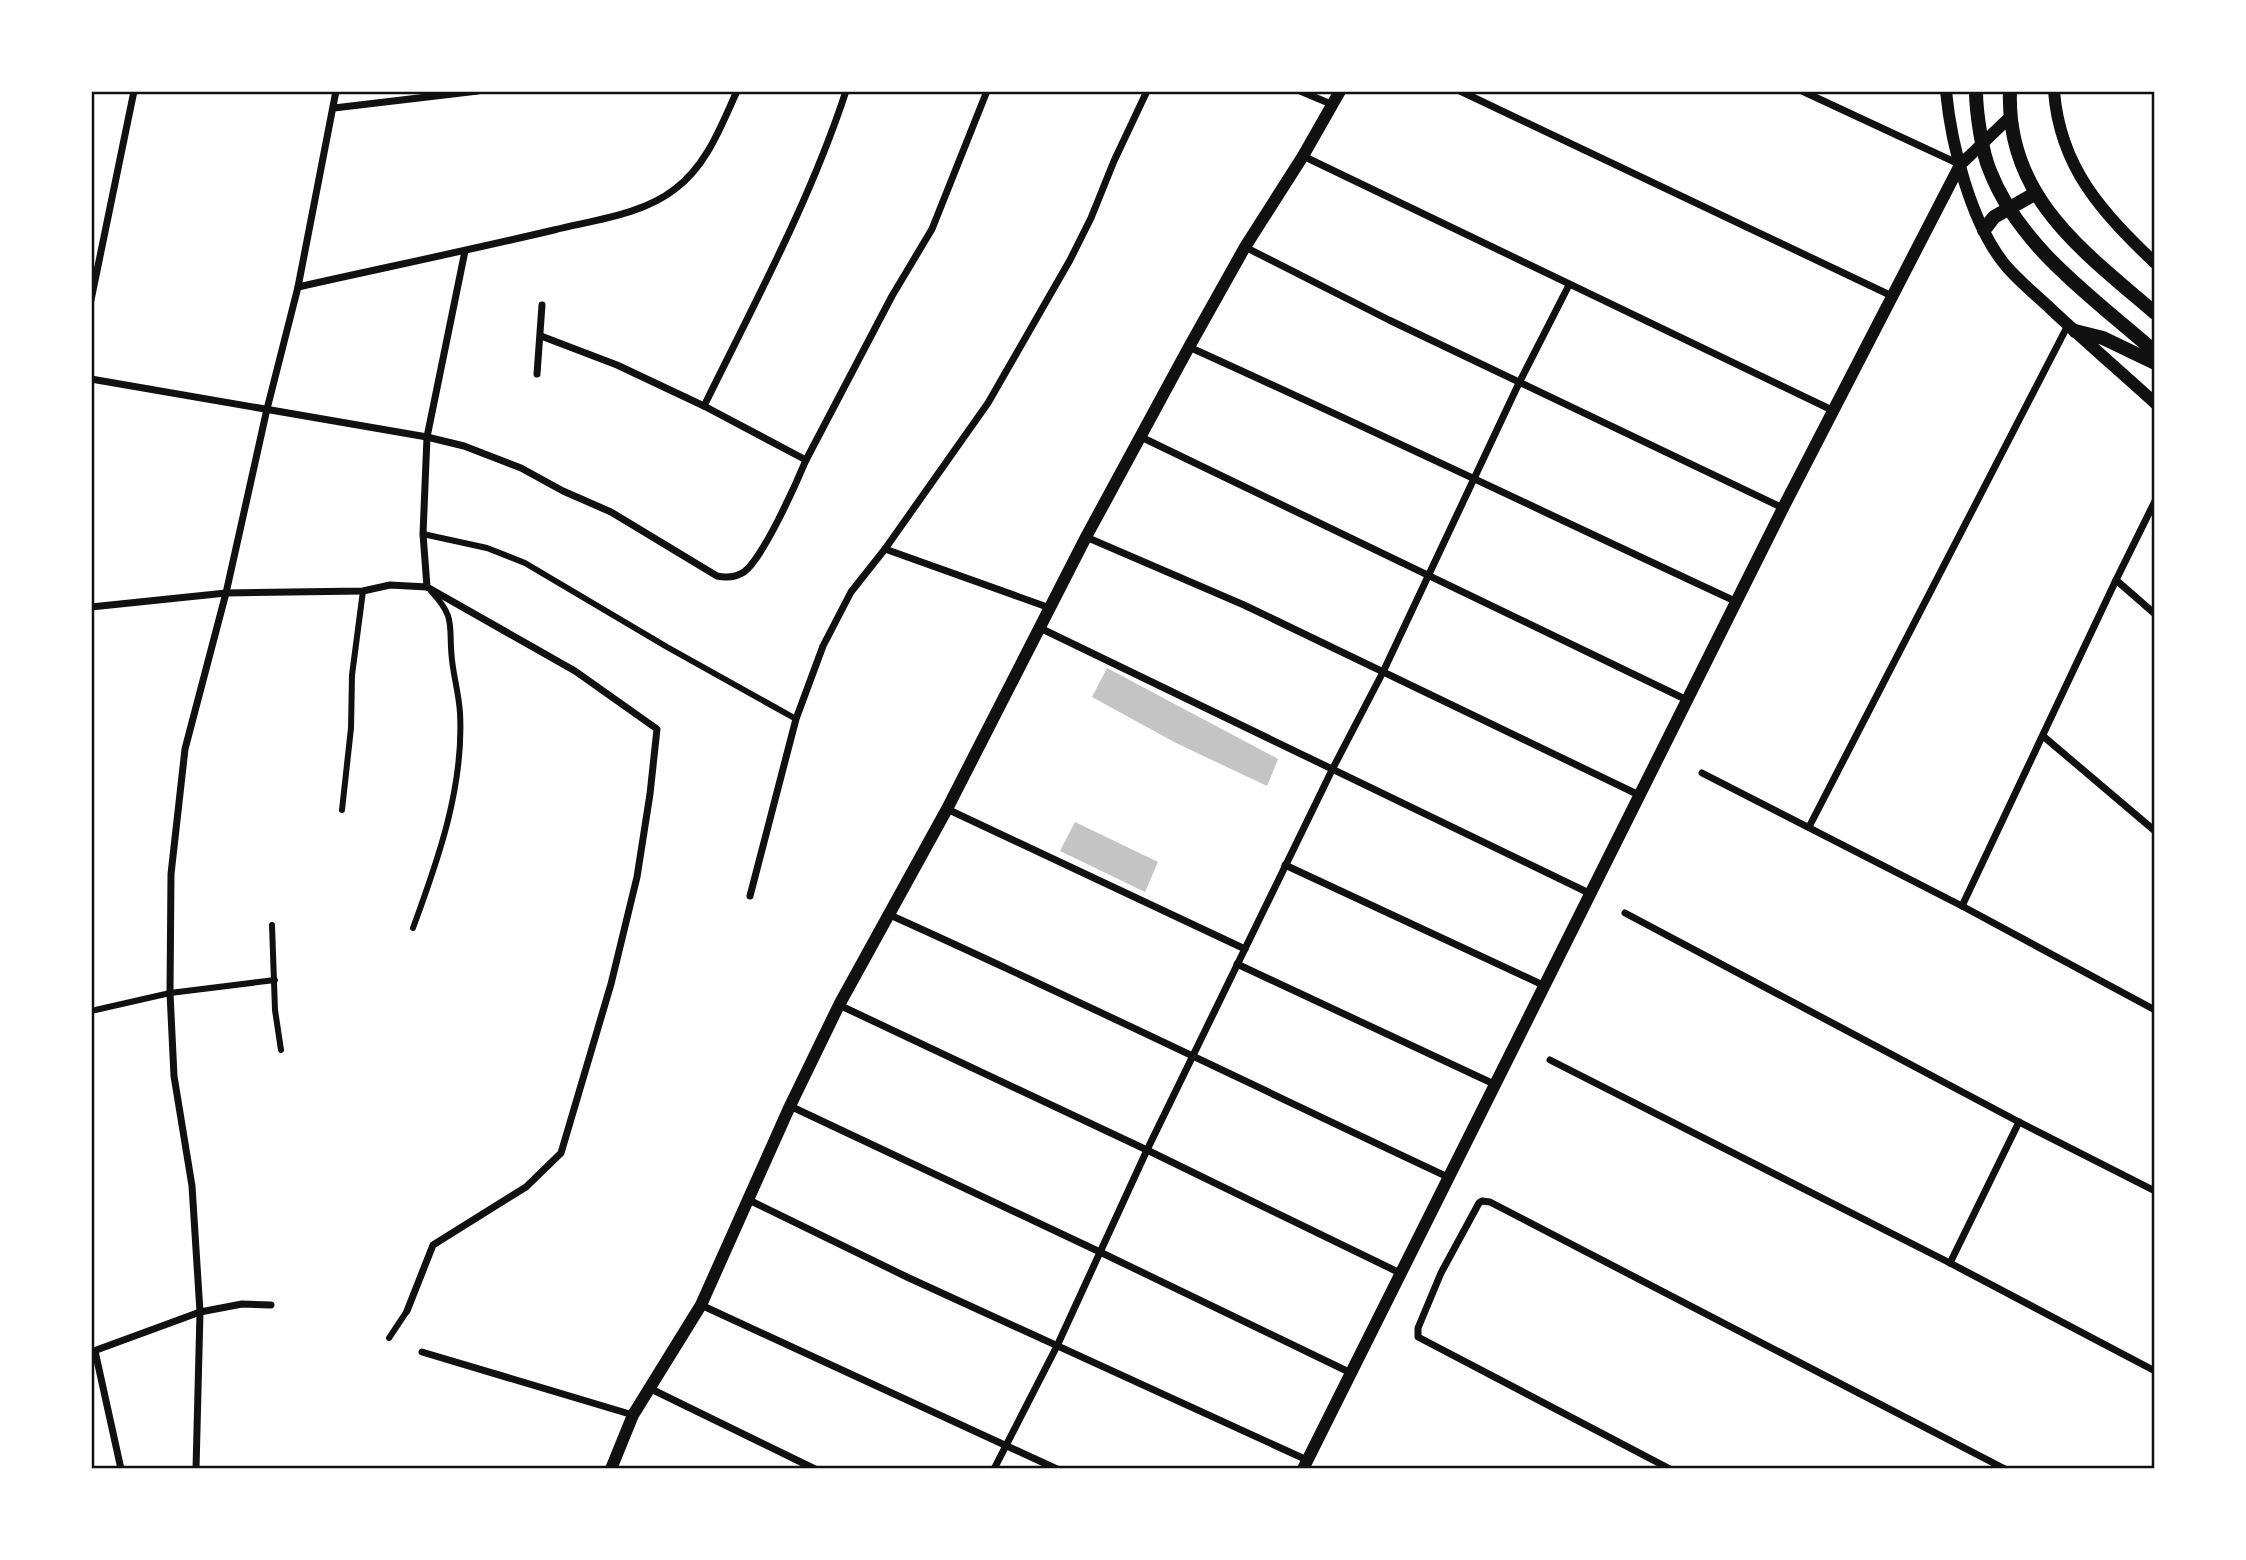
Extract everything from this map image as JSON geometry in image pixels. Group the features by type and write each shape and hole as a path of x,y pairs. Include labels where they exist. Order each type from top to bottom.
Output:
{"main road":[{"path":"1976,91 1989,169 2009,207 2039,248 2056,265 2155,352"},
{"path":"2010,91 2010,117 2028,181 2062,229 2081,249 2155,313"},
{"path":"2010,117 2018,91"},
{"path":"1984,230 1994,216 2036,193"},
{"path":"2071,328 2104,338 2155,362"}],"street":[{"path":"91,300 134,91"},
{"path":"196,1469 200,1312 192,1186 174,1076 170,993 171,874 185,749 226,593 267,409 298,287 336,91"},
{"path":"334,108 478,91"},
{"path":"298,287 465,251 615,215 654,202 674,190 695,172 710,149 737,91"},
{"path":"704,405 796,220 846,91"},
{"path":"91,379 464,446 521,468 563,491 611,512 717,576 742,573 756,558 892,296 932,229 988,91"},
{"path":"750,896 796,719 823,646 851,592 885,550 988,403 1076,249 1147,91"},
{"path":"1300,91 1331,104"},
{"path":"611,1469 633,1415 701,1305 790,1106 839,1005 947,809 1086,537 1245,247 1303,156 1340,91"},
{"path":"1460,91 1892,296"},
{"path":"1802,91 1960,165"},
{"path":"1946,91 1949,120 1960,165 1984,230 2005,265 2155,403"},
{"path":"2054,91 2060,129 2079,175 2103,211 2155,263"},
{"path":"748,1200 1305,1465 1783,508 1960,165 2010,117"},
{"path":"1303,156 1834,411"},
{"path":"1245,247 1519,383 1783,508"},
{"path":"413,928 431,880 456,786 460,713 449,618 445,606 427,587 423,534 427,438 465,251"},
{"path":"994,1469 1057,1346 1147,1150 1285,865 1383,672 1519,383 1569,285"},
{"path":"537,374 542,304"},
{"path":"1809,827 2071,328"},
{"path":"541,336 617,365 704,405 806,460"},
{"path":"1189,346 1737,602"},
{"path":"1140,437 1687,700"},
{"path":"1962,906 2155,501"},
{"path":"423,534 488,548 525,563 796,719"},
{"path":"1086,537 1244,605 1639,794"},
{"path":"885,550 1050,608"},
{"path":"2116,580 2155,614"},
{"path":"91,607 226,593 363,591 390,585 427,587 575,671 657,729 637,877 611,984 561,1153 526,1187 433,1245 407,1311 389,1338"},
{"path":"342,810 351,728 352,675 363,591"},
{"path":"1040,628 1591,894"},
{"path":"2043,736 2155,831"},
{"path":"1702,774 1962,906 2155,1010"},
{"path":"947,809 1245,949"},
{"path":"1285,865 1545,986"},
{"path":"1625,914 2155,1191"},
{"path":"890,915 1050,987 1192,1058 1448,1177"},
{"path":"272,925 275,1010 281,1050"},
{"path":"1237,964 1494,1084"},
{"path":"91,1011 170,993 275,980"},
{"path":"839,1005 1400,1273"},
{"path":"1550,1060 1950,1263 2155,1371"},
{"path":"790,1106 1351,1373"},
{"path":"1950,1263 2019,1122"},
{"path":"1670,1469 1421,1340 1417,1335 1441,1273 1476,1206 1482,1201 1490,1202 2005,1469"},
{"path":"121,1469 93,1351 200,1312 242,1304 271,1305"},
{"path":"701,1305 1057,1469"},
{"path":"422,1352 633,1415"},
{"path":"649,1388 815,1469"}],"building":[{"path":"1107,668 1278,759 1267,786 1176,743 1092,697"},
{"path":"1075,822 1158,862 1145,892 1060,851"}]}
